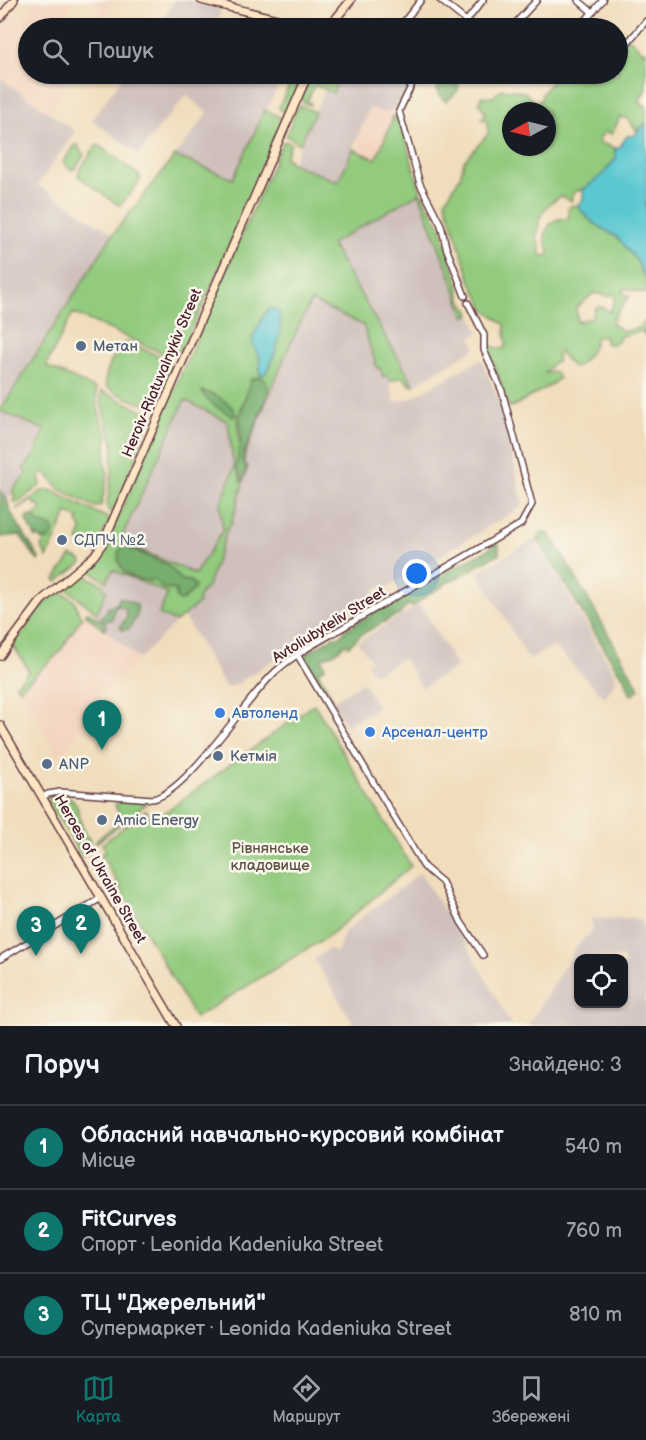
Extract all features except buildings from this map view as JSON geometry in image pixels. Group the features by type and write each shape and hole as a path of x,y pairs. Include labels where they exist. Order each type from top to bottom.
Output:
{"street":[{"path":"0,18 14,0"},
{"path":"201,0 273,18"},
{"path":"336,18 351,0"},
{"path":"407,18 421,0"},
{"path":"440,0 462,18"},
{"path":"468,18 483,0"},
{"path":"520,18 537,0"},
{"path":"578,0 592,12"},
{"path":"587,18 603,0"},
{"path":"628,42 646,21"},
{"name":"Heroiv-Riatuvalnykiv Street","path":"0,656 42,600 93,556 103,543 304,84"},
{"path":"412,84 399,111 420,184 441,225 465,296"},
{"name":"Avtoliubyteliv Street","path":"42,797 60,792 153,799 163,797 202,759 256,690 277,670 521,524 532,504 529,486 502,392 484,350 484,335 468,303"},
{"path":"298,656 424,867 442,882 461,922 483,955"},
{"name":"Heroes of Ukraine Street","path":"0,725 176,1026"},
{"path":"0,959 101,898"}],"shaded area":[{"path":"37,0 71,0 67,16 75,18 24,18"},
{"path":"88,0 113,0 107,18 95,18 99,3"},
{"path":"176,0 186,0 221,9 219,18 163,18"},
{"path":"10,14 18,18 18,84 68,84 49,113 0,78 0,28"},
{"path":"0,78 75,131 38,185 113,234 0,408"},
{"path":"118,84 279,84 233,179 175,156 208,113 186,95 138,154 92,120"},
{"path":"337,84 409,84 400,104 386,113 370,108 338,182 292,163 325,89 333,92"},
{"path":"370,108 388,112 393,119 376,159 353,149"},
{"path":"419,193 465,316 471,314 479,333 471,337 476,348 414,385 331,245"},
{"path":"311,301 363,325 376,368 380,367 388,375 395,402 409,399 481,359 501,405 523,506 386,588 384,585 374,590 377,596 328,628 326,625 237,684 226,688 183,615 199,603 202,591 207,587 231,524 245,454 288,349"},
{"path":"185,400 228,422 234,468 220,506 223,530 195,574 120,541"},
{"path":"0,411 45,430 33,457 23,469 27,474 13,489 13,494 7,500 0,490"},
{"path":"535,539 616,676 605,698 554,646 529,660 478,572"},
{"path":"112,570 166,593 159,614 176,622 139,659 94,620 107,591 103,588"},
{"path":"420,604 457,667 422,688 403,658 374,675 367,663 371,660 358,642"},
{"path":"85,612 139,659 93,703 99,712 58,757 20,689 59,653"},
{"path":"363,682 378,707 346,726 331,702"},
{"path":"420,873 469,949 512,1026 355,1026 314,959 329,949 337,953 345,931"},
{"path":"633,918 641,920 646,935 646,1026 528,1026 577,946 593,930 591,919"}],"green space":[{"path":"628,37 643,52 646,50 646,90 640,99 641,104 646,105 646,123 637,131 628,119 620,117 612,134 606,132 599,138 600,143 615,148 616,158 593,183 574,192 571,201 561,196 550,204 540,217 538,222 540,227 536,236 540,254 546,257 550,251 545,238 549,226 556,220 569,218 568,209 572,205 577,206 592,222 617,237 637,261 646,277 646,294 625,288 622,293 630,296 615,315 612,324 623,331 637,328 646,322 646,336 642,331 625,335 612,344 606,344 604,336 596,337 588,355 573,368 560,352 557,355 558,361 552,364 545,373 555,372 559,378 551,385 509,407 487,345 488,343 493,347 503,349 506,346 505,325 485,309 471,282 445,201 460,177 464,161 488,134 487,120 481,119 486,114 479,103 482,96 493,97 502,89 525,92 533,102 502,102 502,156 556,156 556,102 536,102 541,100 542,94 550,84 628,84","holes":["594,293 609,296 614,294 615,300 609,312 601,306 595,308 592,317 578,322 576,308"]},
{"path":"290,84 297,86 297,89 287,113 284,113 279,107"},
{"path":"308,84 337,84 333,93 315,85 307,101 311,103 310,105 302,102 301,99"},
{"path":"436,84 459,84 458,91 446,102 439,96"},
{"path":"298,106 315,112 300,144 286,136"},
{"path":"265,110 284,119 204,303 181,348 172,353 162,353 73,313 46,366 96,389 97,406 107,437 105,463 108,475 101,506 95,507 59,489 47,474 42,472 39,475 41,485 17,503 13,501 16,498 13,489 27,474 23,469 33,457 45,430 0,411 0,408 113,234 175,156 233,179"},
{"path":"395,116 401,125 421,192 440,226 457,279 461,300 471,314 465,316 419,193 331,244 414,385 410,385 402,377 390,381 388,375 383,377 380,368 377,368 363,325 311,301 288,349 245,454 244,463 248,466 231,525 228,527 207,588 202,591 199,603 176,622 159,614 167,595 165,592 113,570 106,582 88,567 107,543 282,143 285,141 291,144 285,158 290,160 289,162 338,182 353,149 376,159 393,119 391,117","holes":["266,312 274,346 271,361 260,374 260,359 253,345 253,337","253,378 256,378 267,398 244,453 243,462 246,468 240,479 236,463 240,450 238,425","185,400 228,422 234,468 220,506 223,530 195,574 120,541","128,546 164,563 181,580 190,581 194,589 183,600 176,590 163,588 154,580 147,581 131,576"]},
{"path":"76,144 84,155 75,169 71,170 63,162"},
{"path":"98,145 140,176 140,181 121,205 78,176 79,171"},
{"path":"125,343 160,356 170,366 171,378 166,392 153,404 122,396 106,386 106,375 111,363 117,351"},
{"path":"259,377 266,380 269,390 244,453 243,462 246,467 242,482 236,469 241,440 239,418 251,379"},
{"path":"101,391 144,411 148,421 131,471 112,513 108,510 107,504 112,473 113,443 101,404"},
{"path":"202,391 222,400 231,407 236,415 233,417 215,406"},
{"path":"0,490 39,558 38,561 20,535 0,537"},
{"path":"50,490 110,519 96,547 78,541 82,530 77,522 79,518 67,513 47,558 41,546 44,544 40,536 36,538 27,519 41,511 38,504 35,505 32,500 16,509 42,491"},
{"path":"32,516 38,522 53,527 53,534 48,540 37,537 32,531 26,520 27,517"},
{"path":"541,532 549,534 557,545 637,684 639,689 633,695 630,694 625,678 618,671 538,540"},
{"path":"497,542 499,554 480,564 477,563 476,567 447,582 412,607 409,604 398,616 362,634 349,646 345,644 335,653 322,658 325,668 318,672 332,698 328,700 310,673 305,655 333,637 340,637 345,630 395,600 401,599 403,595 443,576 444,572 478,555"},
{"path":"124,546 164,563 181,580 190,581 195,586 194,589 180,601 176,598 176,590 163,588 154,580 140,580 128,575 120,566 118,559 118,552"},
{"path":"71,556 81,560 82,563 57,582 55,579"},
{"path":"81,573 104,585 103,588 107,590 97,613 63,586"},
{"path":"58,590 75,601 82,617 59,653 20,689 16,685 29,671 13,645 45,603"},
{"path":"120,597 137,605 137,615 129,629 122,630 120,627 127,617 124,607 115,606 112,620 102,621 107,625 105,629 86,615 86,612 89,612 101,620 109,606 117,604"},
{"name":"Рівнянське кладовище","path":"314,704 411,866 330,935 195,1018 101,854 106,851 102,844 146,810 152,821 154,820"},
{"path":"64,794 75,802 90,841 88,853 82,857 48,801 52,795"},
{"path":"121,800 144,801 146,804 95,844 120,821 115,805"}],"water":[{"path":"646,123 646,277 637,261 617,237 592,222 577,206 583,200 583,190 604,173 616,158 615,148 619,148 627,136 633,136"},
{"path":"270,309 277,310 280,316 280,334 274,354 263,376 260,374 260,359 253,345 253,337 266,312"}],"place":[{"name":"Метан","path":"81,346"},
{"name":"СДПЧ №2","path":"62,540"},
{"name":"Автоленд","path":"220,713"},
{"name":"Арсенал-центр","path":"370,732"},
{"name":"Обласний навчально-курсовий комбінат","path":"102,750"},
{"name":"Кетмія","path":"218,756"},
{"name":"ANP","path":"47,764"},
{"name":"Amic Energy","path":"102,820"},
{"name":"FitCurves","path":"81,954"},
{"name":"ТЦ \"Джерельний\"","path":"36,956"}]}
